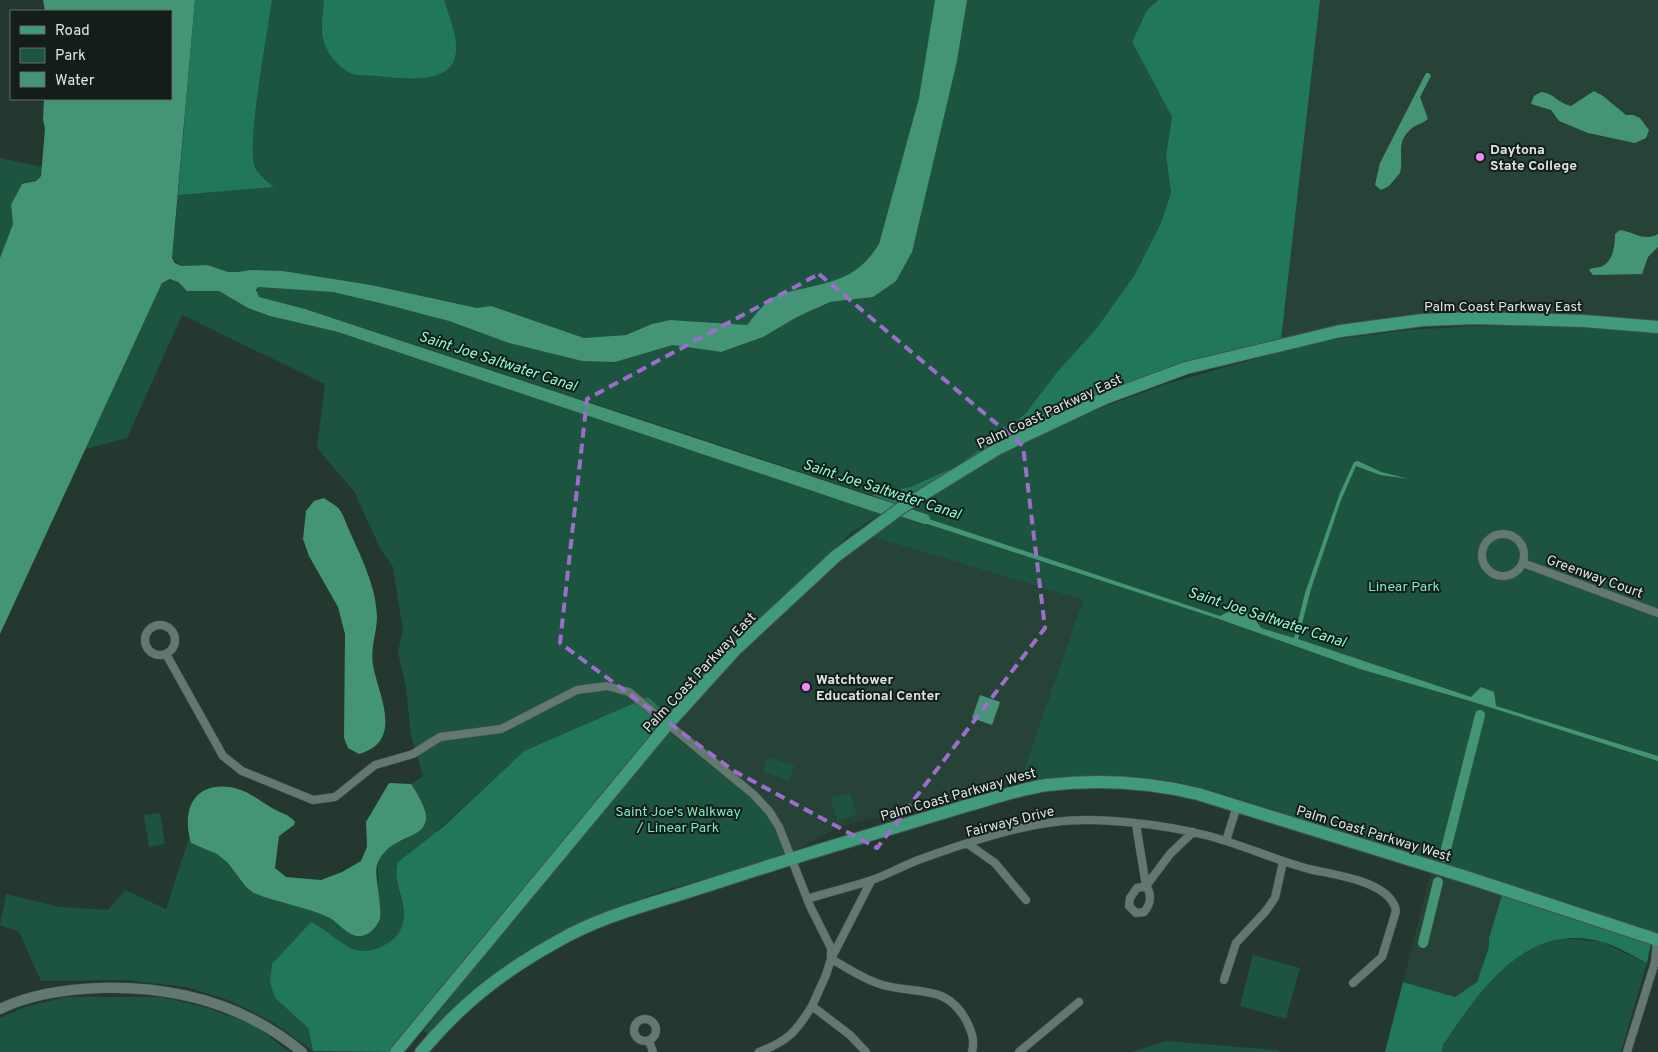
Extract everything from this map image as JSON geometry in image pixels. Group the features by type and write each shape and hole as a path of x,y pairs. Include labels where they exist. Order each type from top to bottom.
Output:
{"main road":[{"name":"Palm Coast Parkway East","path":"396,1052 668,724 736,649 836,556 920,496 999,448 1105,398 1186,368 1328,333 1423,320 1475,318 1584,321 1658,326"},
{"name":"Palm Coast Parkway West","path":"420,1052 451,1019 489,984 559,940 610,917 793,858 1014,792 1045,786 1088,782 1139,784 1183,790 1658,937"}],"street":[{"path":"1508,534 1515,537 1522,546 1523,563 1514,573 1508,576 1494,574 1488,570 1482,559 1484,545 1494,535 1508,534"},
{"name":"Greenway Court","path":"1523,563 1658,613"},
{"path":"154,626 166,626 174,634 174,646 166,654 154,654 146,646 146,634 154,626"},
{"path":"166,654 223,756 242,771 308,799 330,799 345,791 369,769 382,762 413,754 446,736 502,729 577,690 596,686 624,689 764,805 779,826 793,858 807,898 829,943 831,959"},
{"path":"1226,841 1237,806"},
{"name":"Fairways Drive","path":"807,898 871,881 920,860 968,844 1057,821 1136,824 1193,832 1226,841 1283,862 1380,888 1395,904 1394,920 1382,957 1353,983"},
{"path":"1136,824 1146,886 1170,854 1193,832"},
{"path":"968,844 995,863 1026,900"},
{"path":"1224,980 1236,943 1265,912 1275,898 1283,862"},
{"path":"759,1052 789,1038 799,1027 822,988 831,959 871,881"},
{"path":"1627,1052 1655,962 1658,937"},
{"path":"831,959 867,979 884,985 930,992 947,998 958,1008 972,1032 972,1052"},
{"path":"0,1009 44,994 78,989 119,987 163,990 208,1000 237,1011 261,1022 302,1052"},
{"path":"1019,1052 1079,1002"},
{"path":"812,1006 850,1035 866,1052"},
{"path":"649,1041 652,1052"}],"highlighted area":[{"path":"819,274 1023,446 1045,628 877,848 734,771 560,643 587,399"}],"shaded area":[{"path":"195,0 272,0 255,113 253,155 255,167 263,178 274,187 178,195"},
{"path":"324,0 444,0 455,38 456,53 454,60 449,68 431,77 397,78 350,73 335,61 323,40"},
{"path":"1158,0 1320,0 1281,340 1185,363 898,505 871,495 910,487 955,467 996,438 1025,414 1058,371 1096,329 1134,276 1160,225 1171,193 1166,155 1172,117 1132,42 1147,10"},
{"name":"Daytona State College","path":"1320,0 1658,0 1658,321 1373,320 1328,327 1281,340"},
{"path":"870,536 1083,600 1020,781 839,827 787,855 767,813 750,796 668,731 740,652 838,560"},
{"path":"648,697 666,713 638,753 390,1052 313,1051 308,1028 275,998 270,982 272,964 311,922 355,950 376,949 392,941 400,931 404,918 397,883 398,862 443,827 524,751"},
{"path":"1431,871 1502,895 1489,938 1489,947 1477,982 1455,997 1403,982"},
{"path":"1502,895 1651,943 1647,963 1602,942 1575,938 1550,941 1528,951 1508,965 1489,983 1457,1024 1443,1045 1442,1052 1385,1052 1403,982 1455,997 1477,982 1489,947 1489,938"}],"green space":[{"path":"272,0 324,0 321,33 454,34 444,0 935,0 919,98 879,244 870,259 857,270 839,280 762,307 747,325 670,320 652,324 626,335 584,338 491,306 478,308 371,285 283,271 250,270 227,272 207,265 181,266 172,258 178,195 273,186 255,167 253,155 255,112"},
{"path":"967,0 1158,0 1147,10 1132,42 1172,117 1166,155 1171,193 1160,225 1134,276 1096,329 1058,371 1025,414 996,438 955,467 910,487 871,495 305,309 258,297 256,294 258,287 333,292 449,321 509,343 582,361 615,362 673,345 721,352 763,337 797,317 830,302 873,297 957,61"},
{"path":"0,158 42,167 38,178 22,185 11,205 13,224 0,258"},
{"path":"173,279 187,291 219,291 248,308 270,316 338,332 881,514 851,533 666,713 648,697 524,751 429,839 396,880 403,906 404,922 402,930 391,942 376,950 360,951 352,949 311,922 272,964 275,998 308,1028 313,1051 274,1023 231,1001 187,987 125,980 41,981 19,932 0,925 6,894 60,907 108,910 125,890 166,909 189,838 191,843 217,854 228,863 246,887 255,893 320,913 329,917 352,934 362,936 377,893 379,882 378,865 381,856 390,847 418,832 426,822 425,807 411,784 423,776 411,735 406,687 398,652 403,630 393,567 380,548 354,491 317,448 325,384 182,315 127,438 85,449 162,283"},
{"name":"Linear Park","path":"1474,326 1583,327 1658,333 1658,936 1445,865 1191,785 1149,778 1100,775 1020,781 1083,600 870,536 977,467 1037,436 1103,407 1169,383 1320,341 1409,330"},
{"name":"Saint Joe's Walkway / Linear Park","path":"668,731 750,796 767,813 787,855 666,890 614,908 562,931 480,983 428,1035 424,1031 481,957"},
{"path":"767,757 794,765 789,781 763,772"},
{"path":"850,793 857,814 837,821 830,798"},
{"path":"160,813 165,844 149,847 144,815"},
{"path":"1563,938 1602,942 1647,963 1621,1052 1442,1052 1451,1030 1460,1017 1505,965 1524,951"},
{"path":"1253,955 1300,968 1286,1019 1240,1006"},
{"path":"66,997 161,997 208,1008 254,1025 289,1052 0,1052 0,1018 25,1007"},
{"path":"1166,1041 1275,1050 1281,1052 1132,1052"}],"water":[{"path":"43,0 195,0 172,258 175,263 181,266 207,265 228,272 250,270 283,271 371,285 477,308 491,306 584,338 626,335 652,324 670,320 747,325 765,304 778,295 836,280 855,271 863,264 879,244 919,98 935,0 967,0 957,61 912,252 896,281 873,297 830,302 797,317 763,337 721,352 673,345 615,362 582,361 509,343 449,321 333,292 258,287 256,290 259,297 305,309 898,505 881,514 338,332 270,316 248,308 219,291 187,291 178,282 170,279 162,283 0,634 0,258 13,224 11,205 22,184 36,181 41,176 45,129 43,119 44,100 172,100 172,10 45,10"},
{"path":"1426,73 1429,73 1431,76 1420,97 1428,119 1412,128 1404,137 1401,147 1400,173 1389,186 1381,190 1375,185 1380,163"},
{"path":"1594,91 1626,115 1640,118 1649,130 1646,138 1635,143 1588,133 1559,121 1551,110 1531,104 1534,96 1541,92 1549,94 1571,106"},
{"path":"1620,230 1644,237 1658,234 1658,247 1648,257 1642,274 1593,275 1589,270 1600,267 1608,262 1614,249 1615,234"},
{"path":"1358,461 1381,472 1409,479 1380,475 1356,466 1341,500 1311,589 1298,639 1471,697 1481,687 1494,692 1496,706 1658,756 1658,761 1470,701 1360,669 1219,619 909,518 914,514 1220,616 1228,612 1244,610 1252,615 1261,628 1294,638 1305,593 1340,493 1354,462"},
{"path":"324,498 338,508 342,514 367,572 376,605 377,622 372,659 383,703 385,728 381,739 373,748 359,754 348,748 344,738 345,634 338,607 309,556 303,539 306,511 314,501"},
{"path":"980,695 1000,702 992,725 972,718"},
{"path":"389,783 411,784 423,804 426,818 423,827 415,834 394,844 384,853 377,865 376,876 380,919 372,930 361,936 351,934 332,919 319,913 254,893 246,887 228,863 217,854 191,843 188,817 190,807 195,798 203,791 212,788 238,789 287,815 295,822 294,825 279,836 275,868 286,877 321,880 342,872 361,861 367,847 366,822"}],"waterway":[{"name":"Saint Joe Saltwater Canal","path":"894,509 925,519"},
{"path":"1444,857 1480,715"},
{"path":"1423,943 1438,882"}],"place":[{"name":"Daytona State College","path":"1480,157"},
{"name":"Watchtower Educational Center","path":"806,687"}]}
